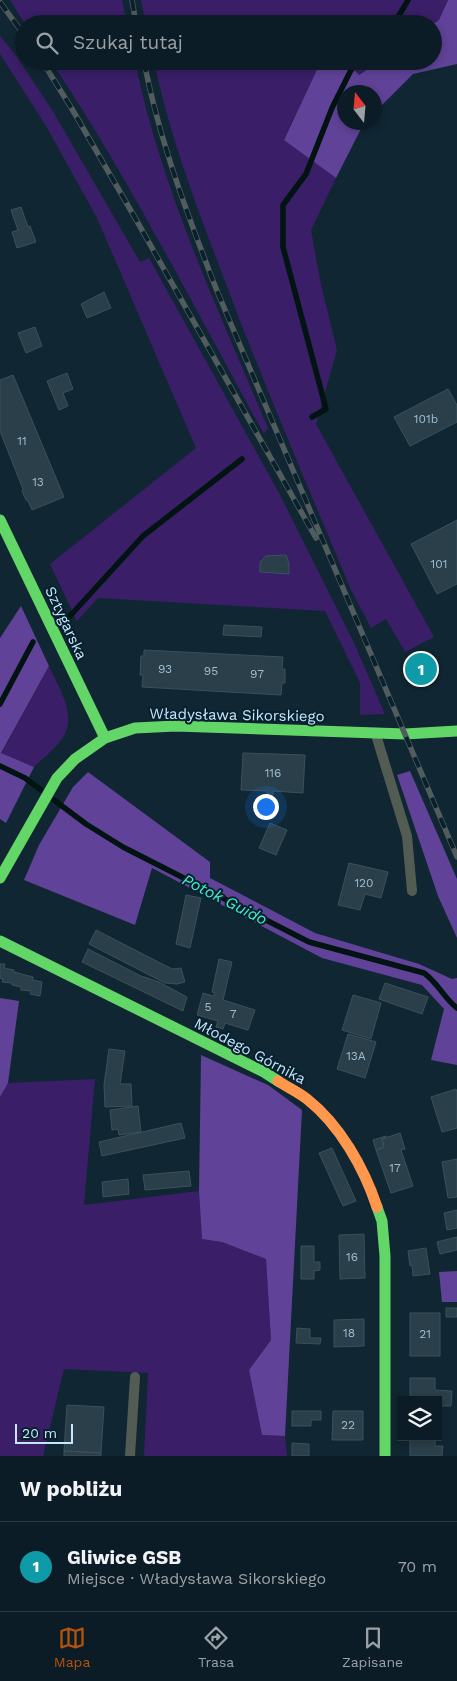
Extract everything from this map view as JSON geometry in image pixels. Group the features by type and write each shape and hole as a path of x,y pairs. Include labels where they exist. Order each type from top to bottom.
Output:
{"street":[{"name":"Sztygarska","path":"0,520 105,738"},
{"name":"Władysława Sikorskiego","path":"0,878 57,778 75,759 105,738 136,728 176,726 405,734 457,731"},
{"name":"Młodego Górnika","path":"0,941 264,1072 307,1099 337,1131 355,1158 372,1192 382,1221 385,1256 384,1456"}],"lane":[{"path":"376,733 407,836 412,891"},
{"path":"130,1456 135,1377"}],"shaded area":[{"path":"10,0 122,0 125,15 19,15"},
{"path":"141,0 448,0 441,15 144,15"},
{"path":"448,0 457,0 457,64 442,67 442,15"},
{"path":"0,36 15,54 15,70 26,70 54,113 140,262 149,258 279,493 355,645 385,714 360,715 360,683 325,611 98,598 77,621 50,564 196,448 97,218 46,126 0,54"},
{"path":"57,70 137,70 146,109 175,202 268,428 264,434 135,198"},
{"path":"156,70 317,70 284,139 336,178 311,230 321,285 337,350 316,424 434,637 405,652 386,619 371,628 351,590 233,302 173,137"},
{"path":"317,70 354,70 359,75 366,70 431,70 413,74 382,105 382,85 337,85 337,130 360,130 336,178 284,140"},
{"path":"354,70 366,70 358,75"},
{"path":"21,606 49,666 1,753 34,767 6,823 0,819 0,638"},
{"path":"49,666 62,693 68,712 68,721 62,739 34,767 1,754"},
{"path":"410,771 457,879 457,938 438,896 397,775"},
{"path":"88,772 210,862 210,878 315,933 419,964 452,979 457,978 457,1065 431,1060 444,1009 422,985 322,958 152,868 135,925 24,880 39,845 73,787"},
{"path":"0,998 19,1001 8,1083 0,1097"},
{"path":"201,1055 268,1085 302,1110 285,1436 262,1435 249,1370 271,1340 266,1259 222,1242 202,1239 199,1191"},
{"path":"95,1079 84,1205 199,1191 202,1239 222,1242 266,1259 271,1340 249,1370 262,1435 285,1436 287,1456 144,1456 148,1373 64,1369 43,1456 0,1456 0,1097 8,1083"},
{"path":"457,1271 457,1302 442,1302 439,1272"}],"building":[{"path":"21,207 36,242 17,248 12,232 18,230 11,210"},
{"path":"104,292 111,308 87,318 81,304"},
{"path":"35,327 42,346 26,353 18,333"},
{"path":"67,373 73,389 63,393 68,406 59,410 47,381"},
{"path":"13,375 64,497 32,510 22,491 23,489 0,431 0,380"},
{"path":"448,389 457,405 457,422 410,446 394,417"},
{"path":"457,520 457,584 437,594 411,544"},
{"path":"286,555 289,564 289,574 260,572 260,562 266,556"},
{"path":"224,625 262,627 261,637 223,635"},
{"path":"144,650 283,657 282,669 285,669 285,683 282,683 281,695 142,687 143,675 140,675 141,656 144,656"},
{"path":"422,653 435,676 420,685 407,661"},
{"path":"243,753 305,755 303,793 273,791 273,796 267,795 267,791 241,790"},
{"path":"270,823 287,830 276,855 259,848"},
{"path":"349,863 388,872 381,898 365,894 360,910 338,905"},
{"path":"186,895 201,898 190,948 176,944"},
{"path":"96,930 172,969 181,968 185,982 177,984 165,983 89,944"},
{"path":"88,949 187,997 183,1011 82,962"},
{"path":"219,959 232,962 223,1000 255,1010 248,1030 225,1023 223,1029 216,1027 218,1021 197,1015 203,993 213,996 215,993 212,992"},
{"path":"0,964 5,964 4,968 33,977 33,980 42,982 40,996 30,994 31,991 21,990 21,987 12,985 12,983 2,982 3,979 0,978"},
{"path":"385,983 428,997 422,1014 379,999"},
{"path":"353,995 381,1003 371,1039 342,1030"},
{"path":"348,1034 376,1042 365,1078 337,1069"},
{"path":"109,1049 125,1051 120,1084 131,1084 132,1106 105,1107 104,1085"},
{"path":"456,1089 457,1128 442,1132 431,1097"},
{"path":"138,1106 141,1132 119,1135 118,1129 112,1130 110,1110"},
{"path":"181,1123 185,1138 102,1156 99,1142"},
{"path":"400,1133 405,1149 401,1150 413,1186 391,1193 376,1150 384,1147 382,1139"},
{"path":"386,1136 386,1138 382,1139 384,1147 376,1150 373,1140"},
{"path":"332,1148 356,1201 343,1206 319,1153"},
{"path":"457,1159 457,1197 448,1198 442,1162"},
{"path":"189,1171 191,1186 145,1190 143,1175"},
{"path":"128,1179 129,1194 103,1197 102,1182"},
{"path":"457,1210 457,1228 447,1230 444,1213"},
{"path":"364,1234 365,1278 340,1279 339,1235"},
{"path":"457,1237 457,1250 440,1254 437,1242"},
{"path":"301,1246 314,1246 314,1262 320,1262 320,1270 314,1271 314,1279 301,1279"},
{"path":"426,1248 430,1274 413,1276 408,1251"},
{"path":"446,1308 457,1308 457,1317 446,1317"},
{"path":"410,1313 440,1313 440,1356 410,1356"},
{"path":"364,1319 364,1346 334,1347 334,1320"},
{"path":"297,1328 310,1329 310,1338 321,1338 320,1344 296,1343"},
{"path":"410,1378 435,1378 435,1390 452,1391 451,1406 442,1406 442,1396 410,1396"},
{"path":"67,1405 104,1407 101,1453 64,1451"},
{"path":"292,1411 321,1411 321,1420 311,1420 311,1426 292,1426"},
{"path":"333,1411 363,1411 363,1440 332,1440"},
{"path":"410,1441 435,1441 435,1446 443,1446 442,1456 410,1456"},
{"path":"292,1443 309,1444 309,1456 292,1456"},
{"path":"64,1451 101,1453 101,1456 64,1456"}],"waterway":[{"path":"399,15 408,0"},
{"path":"312,417 326,409 283,247 283,205 306,174 332,108 351,70"},
{"path":"70,616 143,536 242,459"},
{"path":"0,704 33,642"},
{"name":"Potok Guido","path":"0,766 25,778 41,790"},
{"name":"Potok Guido","path":"54,800 86,824 123,847 309,942 424,973 457,1008"}],"railway":[{"path":"132,0 134,15"},
{"path":"0,2 15,23"},
{"path":"48,70 134,216 316,538"},
{"path":"146,70 166,149 217,291 457,857"}],"traffic: fast":[{"path":"0,520 105,738"},
{"path":"0,878 57,778 75,759 105,738 135,728 176,726 405,734 457,731"},
{"path":"0,941 264,1072 278,1081"},
{"path":"377,1207 382,1221 385,1256 385,1456"}],"traffic: slow":[{"path":"278,1081 307,1099 330,1121 358,1163 377,1207"}],"place":[{"name":"Gliwice GSB","path":"421,669"}]}
